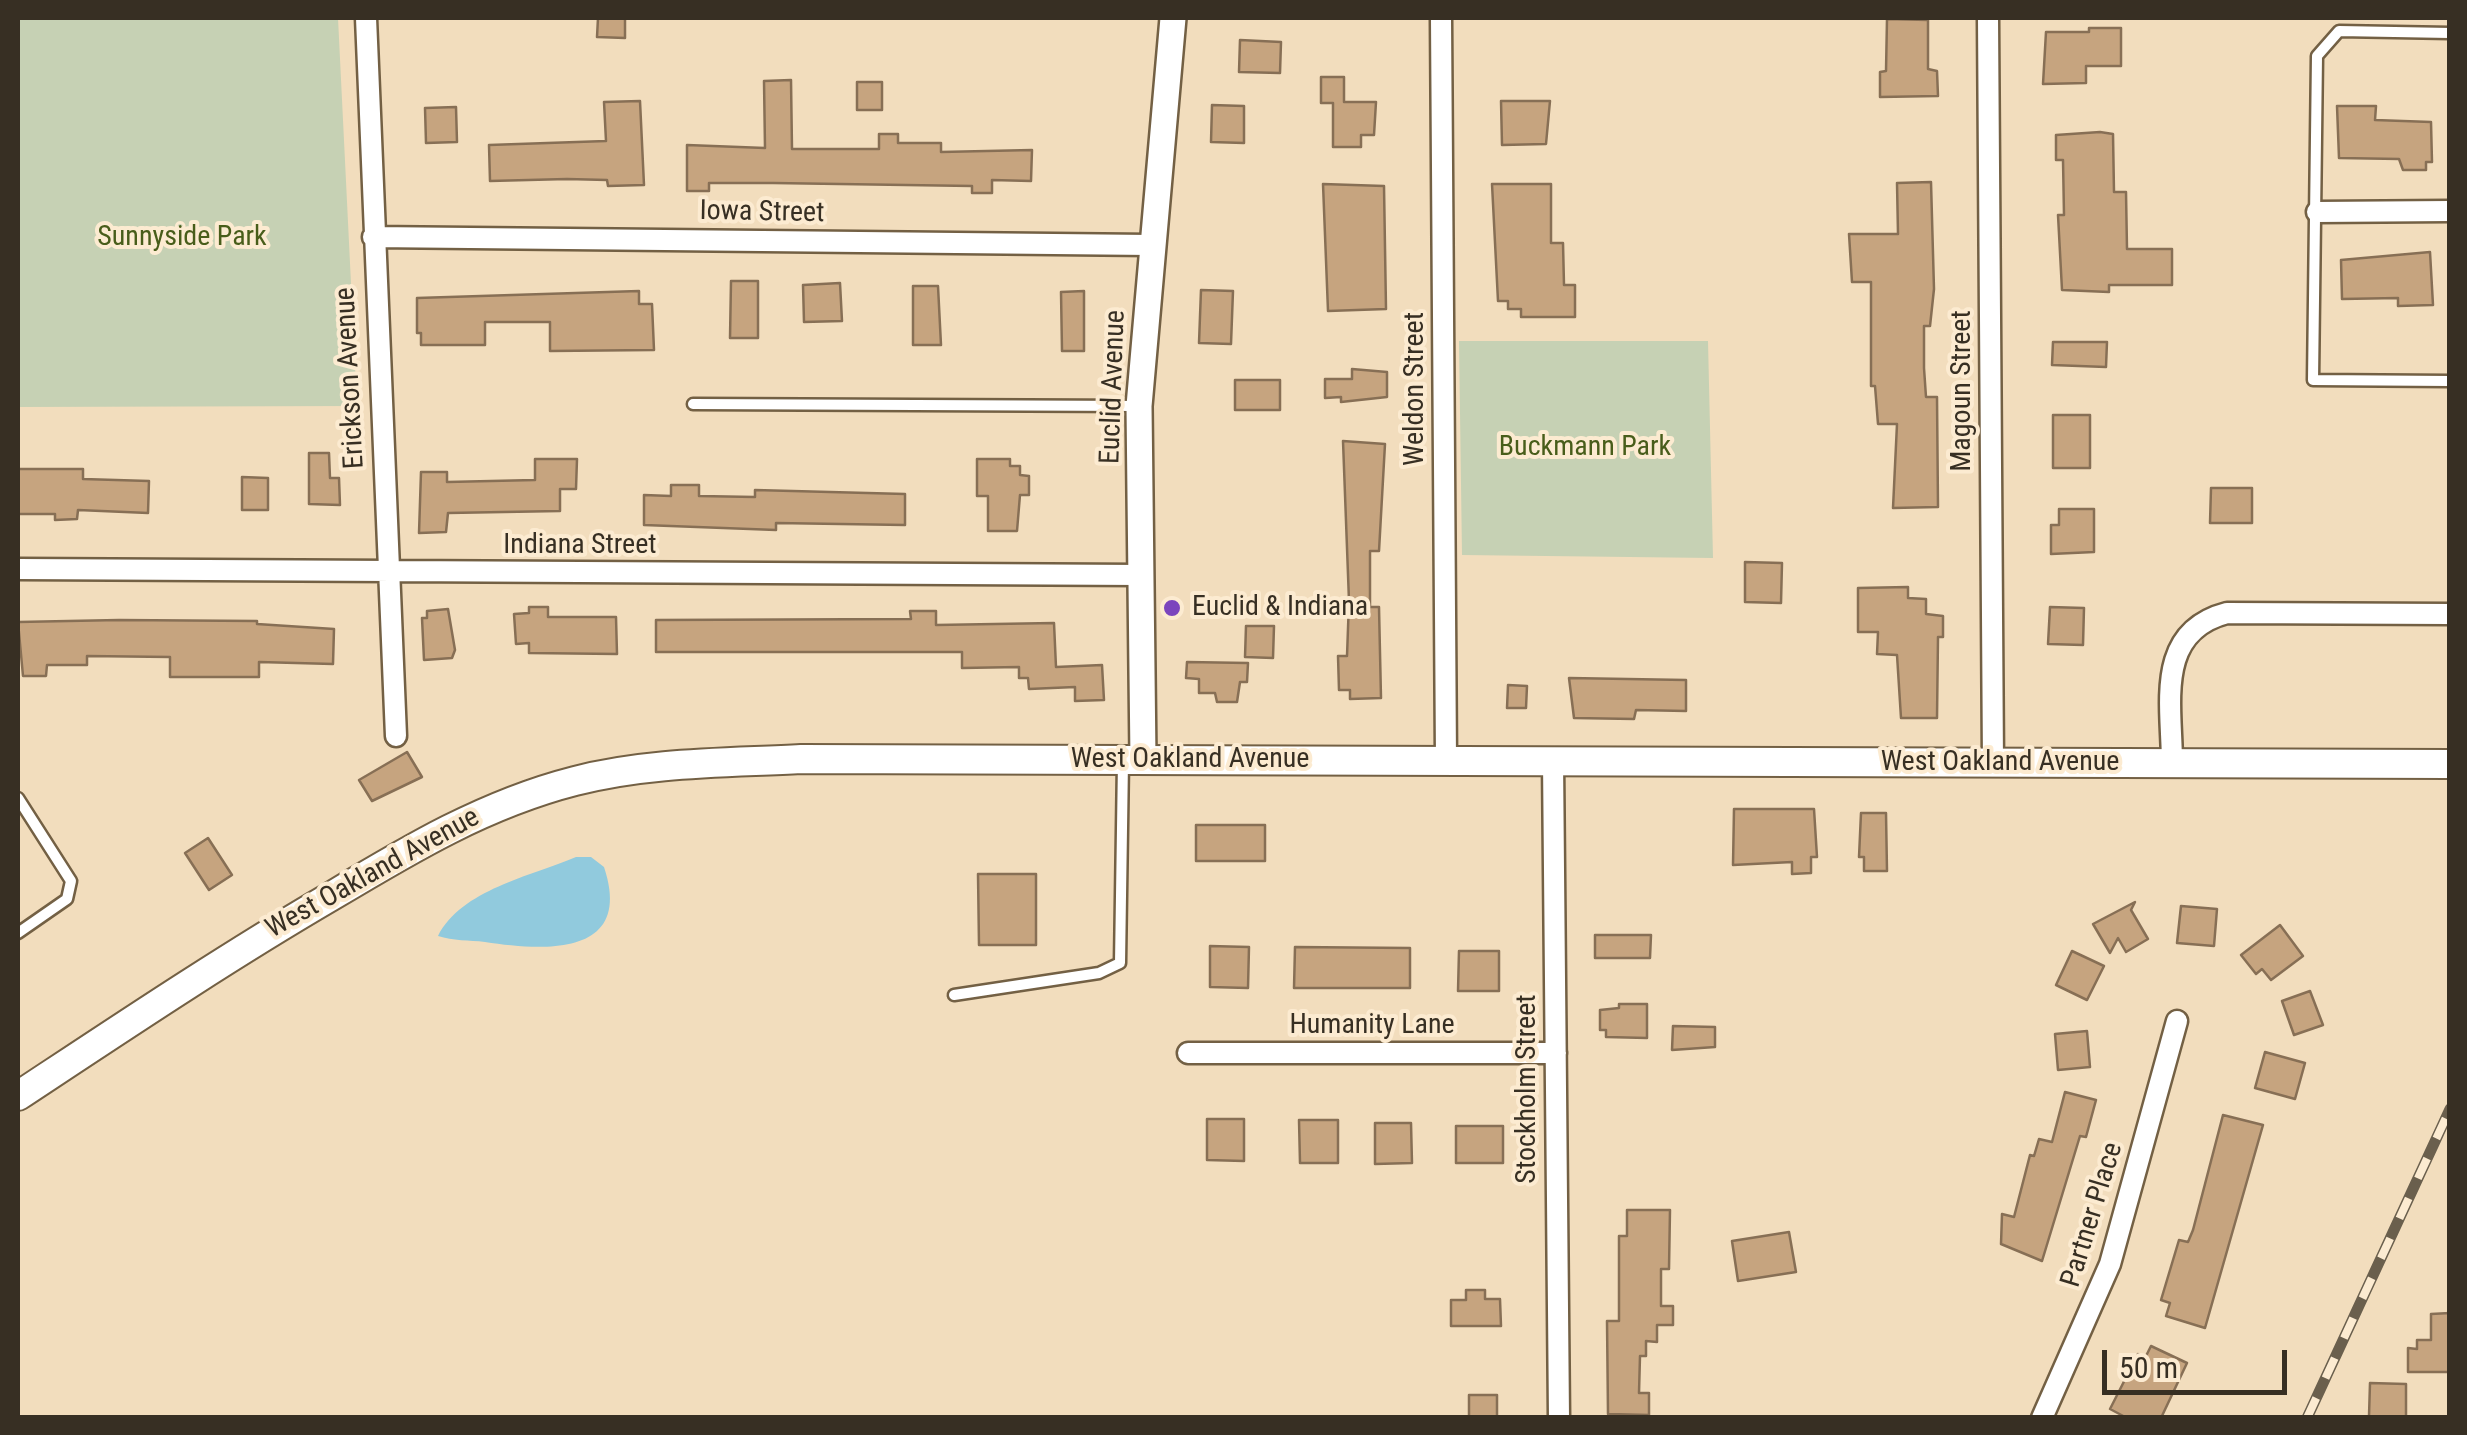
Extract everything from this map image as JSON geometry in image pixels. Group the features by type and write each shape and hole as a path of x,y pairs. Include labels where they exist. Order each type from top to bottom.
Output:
{"main road":[{"name":"West Oakland Avenue","path":"18,1096 258,939 432,836 496,806 577,780 669,766 801,759 2450,764"}],"street":[{"name":"Erickson Avenue","path":"366,18 396,736"},
{"name":"Euclid Avenue","path":"1133,760 1142,575 1139,406 1173,18"},
{"name":"Weldon Street","path":"1441,18 1446,760"},
{"name":"Magoun Street","path":"1988,18 1993,764"},
{"path":"2317,212 2450,211"},
{"name":"Iowa Street","path":"373,237 1151,244"},
{"name":"Indiana Street","path":"18,569 388,574 1142,575"},
{"path":"2172,764 2171,661 2192,629 2209,618 2227,613 2450,614"},
{"name":"Stockholm Street","path":"1554,760 1559,1418"},
{"name":"Partner Place","path":"2042,1418 2110,1264 2177,1021"},
{"name":"Humanity Lane","path":"1188,1054 1556,1053"}],"lane":[{"path":"2450,33 2338,31 2316,56 2313,380 2450,381"},
{"path":"693,404 1139,406"},
{"path":"954,995 1100,973 1120,963 1133,760"},
{"path":"18,798 71,881 67,900 18,933"}],"green space":[{"name":"Sunnyside Park","path":"18,18 338,18 357,406 18,407"},
{"name":"Buckmann Park","path":"1459,341 1708,341 1713,558 1462,555"}],"water":[{"path":"576,857 591,857 604,867 610,896 606,918 595,933 578,942 533,947 438,936 449,920 480,896"}],"building":[{"path":"598,18 625,18 625,38 597,37"},
{"path":"1887,19 1928,20 1928,69 1937,71 1938,96 1880,97 1880,72 1886,71"},
{"path":"2089,28 2121,28 2121,66 2086,66 2086,83 2043,84 2046,32 2089,32"},
{"path":"1240,40 1281,42 1280,73 1239,72"},
{"path":"1321,77 1344,77 1344,102 1376,102 1374,135 1361,135 1361,147 1333,147 1333,103 1321,103"},
{"path":"791,80 792,149 879,149 879,134 898,134 898,143 941,143 941,152 1032,150 1031,181 992,180 992,193 972,193 972,186 773,183 709,183 709,191 687,191 687,145 765,148 764,81"},
{"path":"857,82 882,82 882,110 857,110"},
{"path":"640,101 644,185 608,186 607,180 490,181 489,145 606,141 604,102"},
{"path":"1501,101 1550,101 1546,144 1502,145"},
{"path":"1212,105 1244,106 1244,143 1211,142"},
{"path":"2337,106 2376,106 2375,120 2431,122 2432,162 2426,162 2426,170 2403,170 2399,159 2339,158"},
{"path":"456,107 457,142 426,143 425,108"},
{"path":"2113,134 2114,192 2126,192 2127,249 2172,249 2172,285 2109,285 2109,292 2062,290 2058,215 2064,215 2063,160 2056,160 2056,135"},
{"path":"1931,182 1934,289 1930,326 1924,326 1924,368 1926,397 1937,397 1938,507 1893,508 1897,424 1878,424 1875,386 1871,386 1871,282 1852,282 1849,234 1898,234 1897,183"},
{"path":"1323,184 1384,186 1386,309 1328,311"},
{"path":"1492,184 1551,184 1551,243 1563,243 1564,285 1575,285 1575,317 1521,317 1521,309 1508,309 1508,301 1498,301"},
{"path":"2430,252 2433,305 2398,306 2398,298 2342,299 2341,260"},
{"path":"731,281 758,281 758,338 730,338"},
{"path":"840,283 842,321 804,322 803,285"},
{"path":"913,286 938,286 941,345 913,345"},
{"path":"1201,290 1233,291 1231,344 1199,343"},
{"path":"639,291 639,304 652,304 654,350 550,351 550,322 485,322 485,345 421,345 421,333 417,333 417,298"},
{"path":"1084,291 1084,351 1062,351 1061,292"},
{"path":"2053,342 2107,342 2106,367 2052,365"},
{"path":"1352,369 1387,372 1387,397 1341,402 1341,397 1325,398 1325,379 1352,379"},
{"path":"1235,380 1280,380 1280,410 1235,410"},
{"path":"2053,415 2090,415 2090,468 2053,468"},
{"path":"1343,441 1385,444 1379,551 1370,551 1370,607 1379,607 1381,698 1350,699 1350,690 1339,690 1338,656 1347,656 1349,601"},
{"path":"309,453 329,453 330,478 339,478 340,505 309,504"},
{"path":"535,459 577,459 576,489 560,489 560,511 448,513 446,532 419,533 421,472 447,472 447,482 535,480"},
{"path":"977,459 1010,459 1010,466 1020,466 1020,475 1029,476 1029,495 1020,495 1017,531 988,531 988,496 977,496"},
{"path":"18,469 83,469 83,479 149,481 148,513 78,510 77,519 55,520 55,514 18,514"},
{"path":"242,477 268,478 268,510 242,510"},
{"path":"671,485 699,485 699,496 755,497 755,490 905,494 905,525 776,523 776,530 644,525 644,495 671,496"},
{"path":"2211,488 2252,488 2252,523 2210,523"},
{"path":"2059,509 2094,509 2094,552 2051,554 2051,525 2059,525"},
{"path":"1745,562 1782,563 1781,603 1745,602"},
{"path":"1908,587 1908,598 1926,599 1926,614 1943,616 1943,637 1938,637 1937,718 1901,718 1897,655 1877,654 1878,632 1858,632 1858,588"},
{"path":"529,607 548,607 548,617 616,617 617,654 529,653 529,643 516,644 514,614 529,613"},
{"path":"2050,607 2084,608 2083,645 2048,644"},
{"path":"448,609 455,650 452,658 424,660 422,618 427,618 427,611"},
{"path":"910,611 936,611 936,625 1054,623 1056,667 1102,665 1104,700 1075,701 1075,687 1029,689 1028,678 1019,678 1019,667 962,668 962,652 656,652 656,620 911,619"},
{"path":"257,621 334,629 333,664 259,662 259,677 170,677 170,657 87,656 87,665 47,665 46,676 23,676 18,622"},
{"path":"1246,626 1274,626 1273,658 1245,657"},
{"path":"1187,662 1248,663 1247,682 1240,682 1237,702 1217,702 1215,693 1199,693 1199,679 1186,678"},
{"path":"1569,678 1686,680 1686,711 1636,710 1634,719 1574,718"},
{"path":"1508,685 1527,686 1526,708 1507,708"},
{"path":"407,752 422,777 372,801 359,780"},
{"path":"1734,809 1814,809 1817,857 1811,857 1811,873 1792,874 1792,862 1733,865"},
{"path":"1861,813 1886,813 1887,871 1864,871 1864,857 1859,857"},
{"path":"1196,825 1265,825 1265,861 1196,861"},
{"path":"208,838 232,875 209,890 185,853"},
{"path":"978,874 1036,874 1036,945 979,945"},
{"path":"2135,902 2131,910 2148,939 2126,952 2118,938 2110,953 2093,924"},
{"path":"2181,906 2217,909 2214,946 2177,943"},
{"path":"2280,925 2303,956 2271,980 2262,969 2256,974 2241,955"},
{"path":"1595,935 1651,935 1650,958 1595,958"},
{"path":"1210,946 1249,947 1248,988 1210,987"},
{"path":"1295,947 1410,948 1410,988 1294,988"},
{"path":"1459,951 1499,951 1499,991 1458,991"},
{"path":"2072,951 2104,966 2087,1000 2056,985"},
{"path":"2310,991 2323,1025 2294,1035 2282,1001"},
{"path":"1619,1004 1647,1004 1647,1038 1606,1037 1606,1030 1600,1030 1600,1010 1619,1008"},
{"path":"1673,1026 1715,1027 1715,1047 1672,1050"},
{"path":"2087,1031 2090,1067 2058,1070 2055,1034"},
{"path":"2265,1052 2305,1063 2295,1099 2255,1088"},
{"path":"2065,1092 2096,1100 2086,1137 2080,1136 2042,1261 2001,1244 2002,1214 2014,1217 2030,1155 2034,1156 2039,1139 2052,1142"},
{"path":"2223,1115 2263,1125 2205,1328 2166,1316 2170,1303 2161,1300 2179,1240 2188,1242 2193,1230"},
{"path":"1207,1119 1244,1119 1244,1161 1207,1160"},
{"path":"1299,1120 1338,1120 1338,1163 1300,1163"},
{"path":"1375,1123 1411,1123 1412,1163 1375,1164"},
{"path":"1456,1126 1503,1126 1503,1163 1456,1163"},
{"path":"1627,1210 1670,1210 1669,1269 1661,1269 1661,1306 1673,1306 1673,1325 1657,1325 1657,1342 1646,1341 1646,1356 1640,1356 1639,1393 1649,1393 1649,1415 1608,1414 1607,1321 1619,1321 1619,1236 1627,1236"},
{"path":"1789,1232 1796,1272 1738,1281 1732,1241"},
{"path":"1466,1290 1485,1290 1485,1299 1500,1299 1501,1326 1451,1326 1451,1300 1466,1300"},
{"path":"2450,1313 2450,1372 2408,1372 2408,1348 2417,1349 2417,1340 2431,1340 2431,1314"},
{"path":"2151,1346 2187,1363 2161,1418 2127,1418 2110,1409 2138,1354 2145,1358"},
{"path":"2370,1383 2406,1384 2406,1417 2369,1416"},
{"path":"1469,1395 1497,1395 1497,1418 1469,1418"}],"railway":[{"path":"2307,1418 2450,1109"}],"place":[{"name":"Euclid & Indiana","path":"1172,608"}]}
